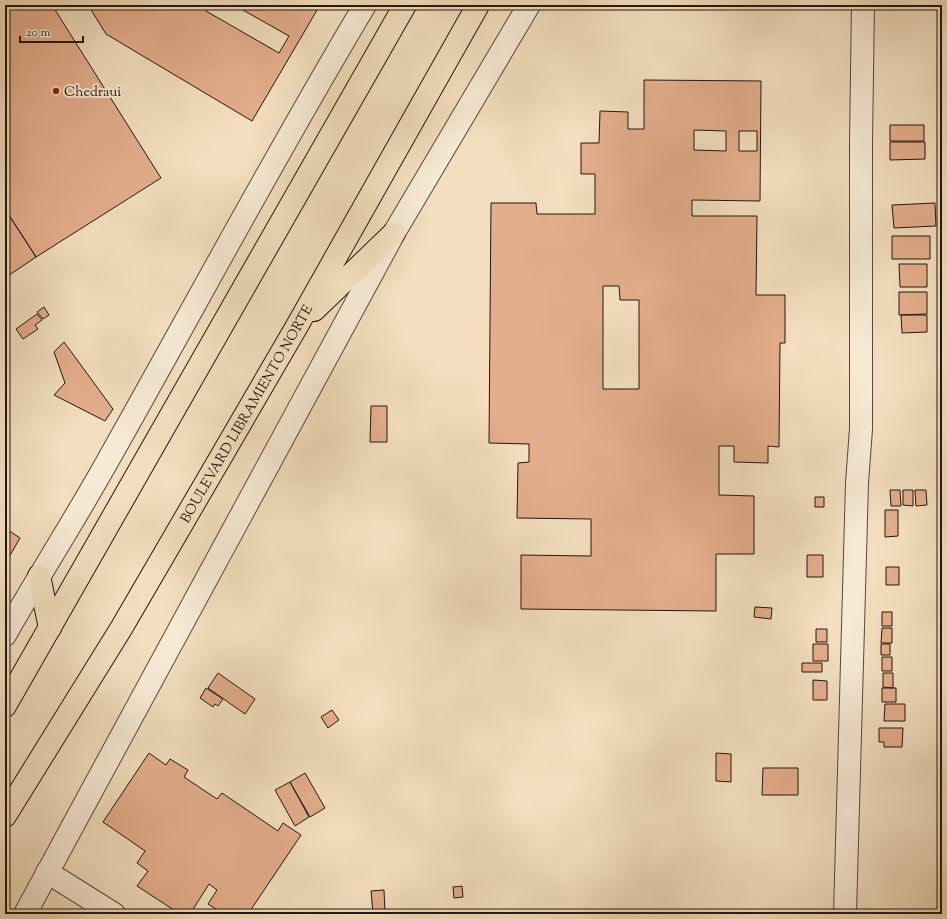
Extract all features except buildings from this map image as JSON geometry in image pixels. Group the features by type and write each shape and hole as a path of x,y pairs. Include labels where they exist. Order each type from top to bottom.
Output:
{"highway":[{"path":"5,706 405,5"},
{"name":"BOULEVARD LIBRAMIENTO NORTE","path":"5,816 122,627 297,326 478,5"},
{"path":"297,326 394,233"},
{"path":"39,576 50,628"}],"street":[{"path":"5,636 106,464 211,274 365,5"},
{"path":"34,911 47,872 394,233 529,5"},
{"path":"845,914 857,490 861,429 863,5"},
{"path":"47,872 114,914"}],"place":[{"name":"Chedraui","path":"56,91"}]}
